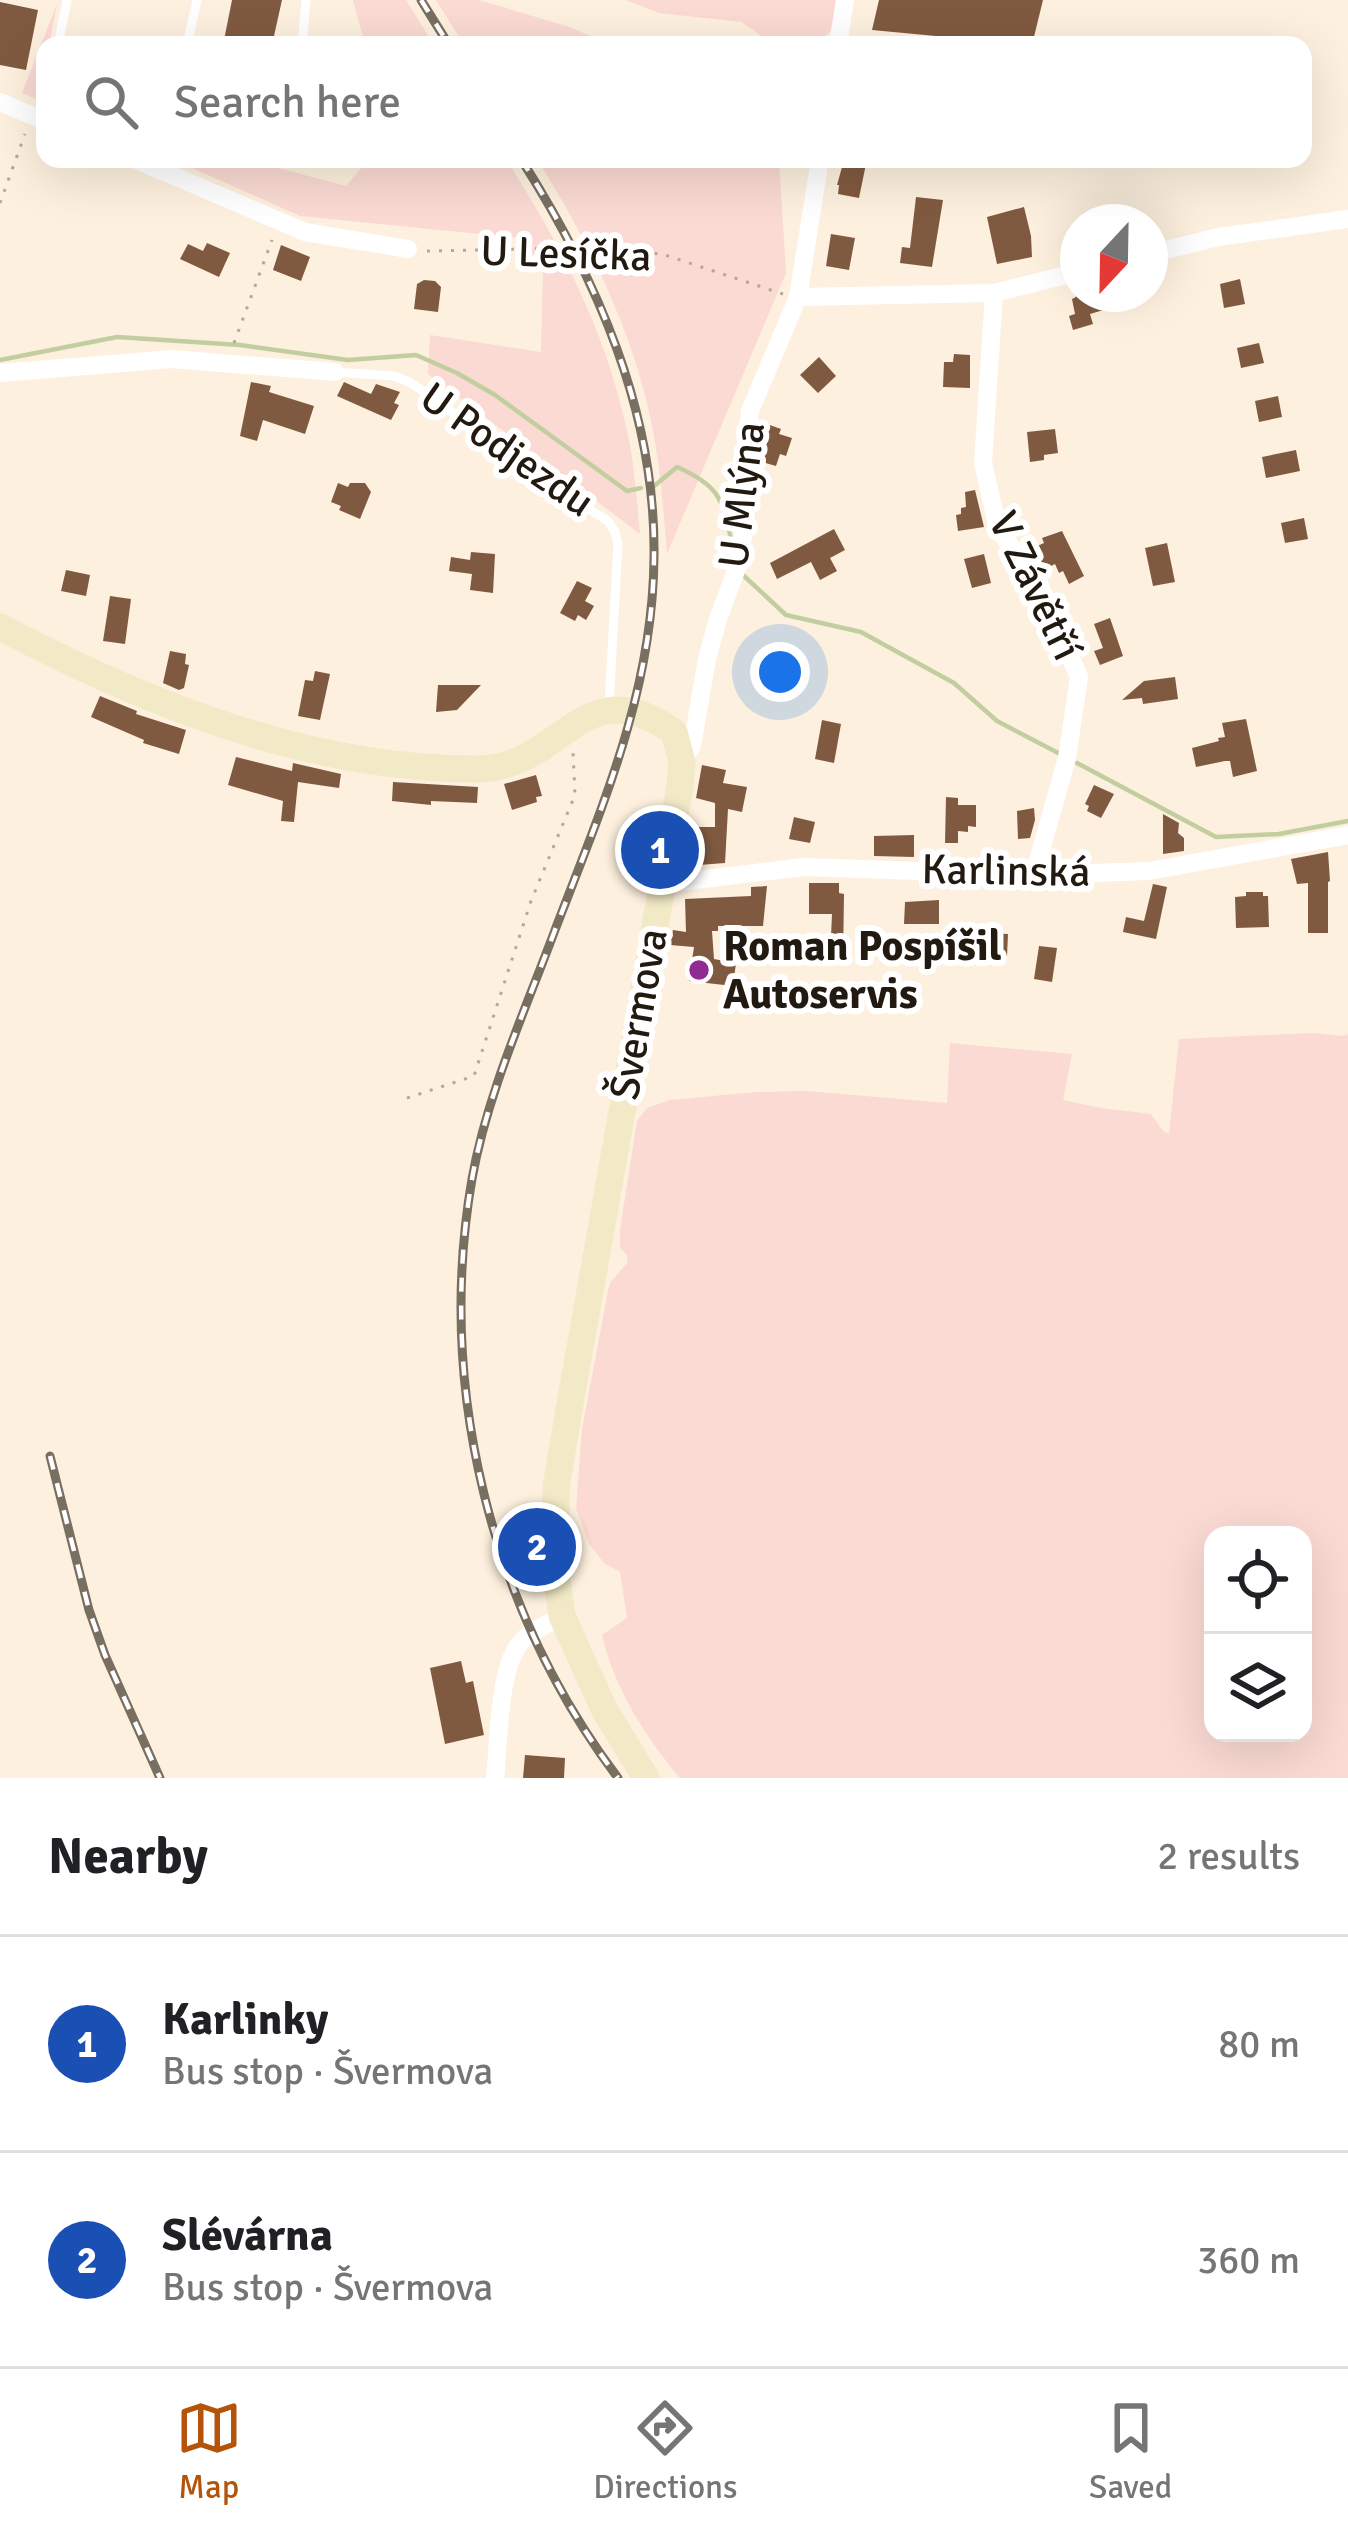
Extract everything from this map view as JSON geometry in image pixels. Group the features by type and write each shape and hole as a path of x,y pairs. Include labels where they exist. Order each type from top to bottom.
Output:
{"street":[{"path":"839,36 845,0"},
{"path":"0,101 36,117"},
{"path":"155,168 305,232 407,248"},
{"name":"U Mlýna","path":"682,762 692,746 707,659 745,525 744,446 750,411 799,297 819,168"},
{"path":"1168,250 1218,237 1347,225"},
{"path":"799,297 994,292 1060,276"},
{"name":"V Závětří","path":"994,292 983,463 998,530 1040,586 1079,676 1067,758 1034,875"},
{"name":"U Podjezdu","path":"0,373 171,358 335,372"},
{"path":"0,627 100,676 266,740 388,763 480,769 511,765 542,750 572,726 608,710 623,709 641,712 674,733 682,762"},
{"name":"Švermova","path":"646,1778 604,1709 562,1616 556,1572 556,1487 682,762"},
{"name":"Karlinská","path":"662,884 804,867 1034,875 1149,871 1348,835"},
{"path":"496,1778 507,1675 516,1648 562,1616"}],"lane":[{"path":"60,36 67,0"},
{"path":"190,36 197,0"},
{"path":"303,36 305,0"},
{"name":"U Podjezdu","path":"335,372 394,376 409,382 509,459 608,520 618,544 608,710"}],"path":[{"path":"0,203 36,125"},
{"path":"235,340 278,221"},
{"name":"U Lesíčka","path":"407,248 439,252 615,248 665,255 799,297"},
{"path":"407,1098 474,1076 531,901 574,795 572,726"}],"shaded area":[{"path":"353,0 406,0 428,36 363,36"},
{"path":"436,0 479,0 590,36 458,36"},
{"path":"625,0 837,0 831,30 825,36 762,36 741,22 659,13"},
{"path":"57,4 51,36 44,36"},
{"path":"36,57 36,99 22,93"},
{"path":"192,168 279,168 346,186 361,168 511,168 581,294 609,365 629,440 640,534 428,374 430,335 541,352 543,267 521,238 300,216"},
{"path":"542,168 780,168 786,273 667,554 655,442 637,367 610,295"},
{"path":"1348,1034 1348,1778 680,1778 643,1729 615,1675 602,1635 627,1618 620,1572 604,1563 589,1544 576,1508 582,1429 608,1291 628,1262 620,1248 620,1230 637,1121 647,1108 670,1100 757,1092 806,1091 947,1103 950,1043 1072,1054 1063,1100 1151,1114 1169,1134 1179,1039"}],"building":[{"path":"232,0 282,0 274,36 225,36"},
{"path":"879,0 1043,0 1034,36 936,36 872,30"},
{"path":"0,2 38,10 26,70 0,65"},
{"path":"842,168 865,168 859,198 838,194"},
{"path":"916,197 943,200 932,267 900,263 902,247 910,248"},
{"path":"1024,207 1032,257 997,264 987,217"},
{"path":"831,234 855,238 849,270 826,266"},
{"path":"207,243 230,253 219,277 180,259 188,244 203,251"},
{"path":"281,245 310,257 301,281 273,270"},
{"path":"1240,279 1245,304 1224,308 1220,284"},
{"path":"424,280 441,287 438,312 414,309 417,284"},
{"path":"1097,312 1090,314 1093,324 1073,330 1069,316"},
{"path":"1259,343 1264,363 1241,368 1237,348"},
{"path":"954,354 970,355 970,388 943,387 944,362 953,362"},
{"path":"819,357 836,376 818,393 800,375"},
{"path":"251,382 314,406 305,434 263,420 257,441 240,436"},
{"path":"344,382 371,394 376,384 400,392 391,420 337,396"},
{"path":"1278,396 1282,417 1259,422 1255,401"},
{"path":"764,423 792,438 786,456 780,454 776,466 758,461"},
{"path":"1055,429 1058,453 1030,462 1027,432"},
{"path":"1296,450 1300,471 1266,478 1262,457"},
{"path":"338,483 348,487 365,483 371,492 360,519 331,502"},
{"path":"975,490 984,527 958,531 956,515 966,507 965,492"},
{"path":"1304,518 1308,539 1285,543 1281,523"},
{"path":"834,529 845,550 830,558 837,571 820,580 811,562 777,579 770,563"},
{"path":"1062,531 1084,576 1069,584 1055,564 1045,569 1033,548 1044,543 1042,538"},
{"path":"1167,543 1175,582 1153,586 1145,548"},
{"path":"471,552 495,554 493,593 470,590 472,574 449,571 451,557 470,560"},
{"path":"984,554 991,583 972,588 964,559"},
{"path":"66,570 90,575 86,596 61,591"},
{"path":"577,581 592,588 585,601 594,606 586,620 578,615 575,621 560,613"},
{"path":"110,596 131,599 125,644 103,641"},
{"path":"1110,618 1123,656 1100,665 1094,651 1103,648 1094,624"},
{"path":"170,651 186,654 189,665 184,688 179,690 163,683"},
{"path":"315,671 330,674 320,720 298,716 305,680 313,681"},
{"path":"1175,677 1178,699 1143,704 1142,698 1122,700 1144,681"},
{"path":"438,685 481,685 457,710 436,712"},
{"path":"100,696 186,730 179,754 143,743 91,717"},
{"path":"1246,719 1257,771 1233,777 1230,761 1196,767 1192,748 1225,737 1222,723"},
{"path":"822,720 841,724 834,763 815,759"},
{"path":"236,757 292,771 293,763 341,774 339,788 298,782 294,822 281,821 283,801 228,785"},
{"path":"702,765 726,770 723,783 747,787 742,812 728,809 725,863 686,866 693,827 715,827 715,803 696,798"},
{"path":"536,775 542,796 512,810 504,784"},
{"path":"393,782 478,787 477,803 392,801"},
{"path":"1094,785 1114,794 1101,818 1087,811 1085,804"},
{"path":"946,797 958,798 958,805 976,805 976,827 958,831 958,843 945,843"},
{"path":"1034,808 1030,838 1018,839 1017,811"},
{"path":"1163,814 1179,823 1184,851 1163,854"},
{"path":"794,817 815,822 810,843 789,839"},
{"path":"914,835 914,857 874,856 874,836"},
{"path":"1328,852 1328,933 1308,933 1308,883 1297,884 1291,859"},
{"path":"809,883 839,883 839,893 844,894 843,960 830,959 832,914 809,914"},
{"path":"1153,884 1167,887 1156,939 1123,932 1126,917 1144,921"},
{"path":"767,886 763,926 718,926 718,931 712,931 714,959 736,963 733,986 689,981 694,947 670,945 673,930 686,932 685,899 751,896 751,887"},
{"path":"1246,892 1268,896 1269,927 1236,928 1235,897 1246,896"},
{"path":"939,900 939,924 904,924 905,902"},
{"path":"987,933 1008,934 1007,956 985,959"},
{"path":"1039,946 1057,948 1052,982 1034,979"},
{"path":"461,1661 466,1683 473,1681 484,1735 445,1744 430,1668"},
{"path":"525,1755 565,1758 564,1778 523,1778"}],"waterway":[{"path":"0,360 117,337 240,345 348,360 416,355 495,395 627,491 641,488"},
{"path":"653,487 677,467 704,482 723,508 733,549"},
{"path":"743,575 786,615 861,632 954,683 997,721 1062,755"},
{"path":"1077,763 1216,837 1279,834 1348,821"}],"railway":[{"path":"421,0 443,36"},
{"path":"526,168 574,251 617,349 645,451 654,557 645,655 622,748 508,1053 479,1147 463,1258 462,1337 469,1416 484,1494 507,1569 537,1642 574,1712 618,1778"},
{"path":"50,1456 89,1610 160,1778"}],"place":[{"name":"Karlinky","path":"660,850"},
{"name":"Roman Pospíšil Autoservis","path":"699,970"},
{"name":"Slévárna","path":"537,1547"}]}
